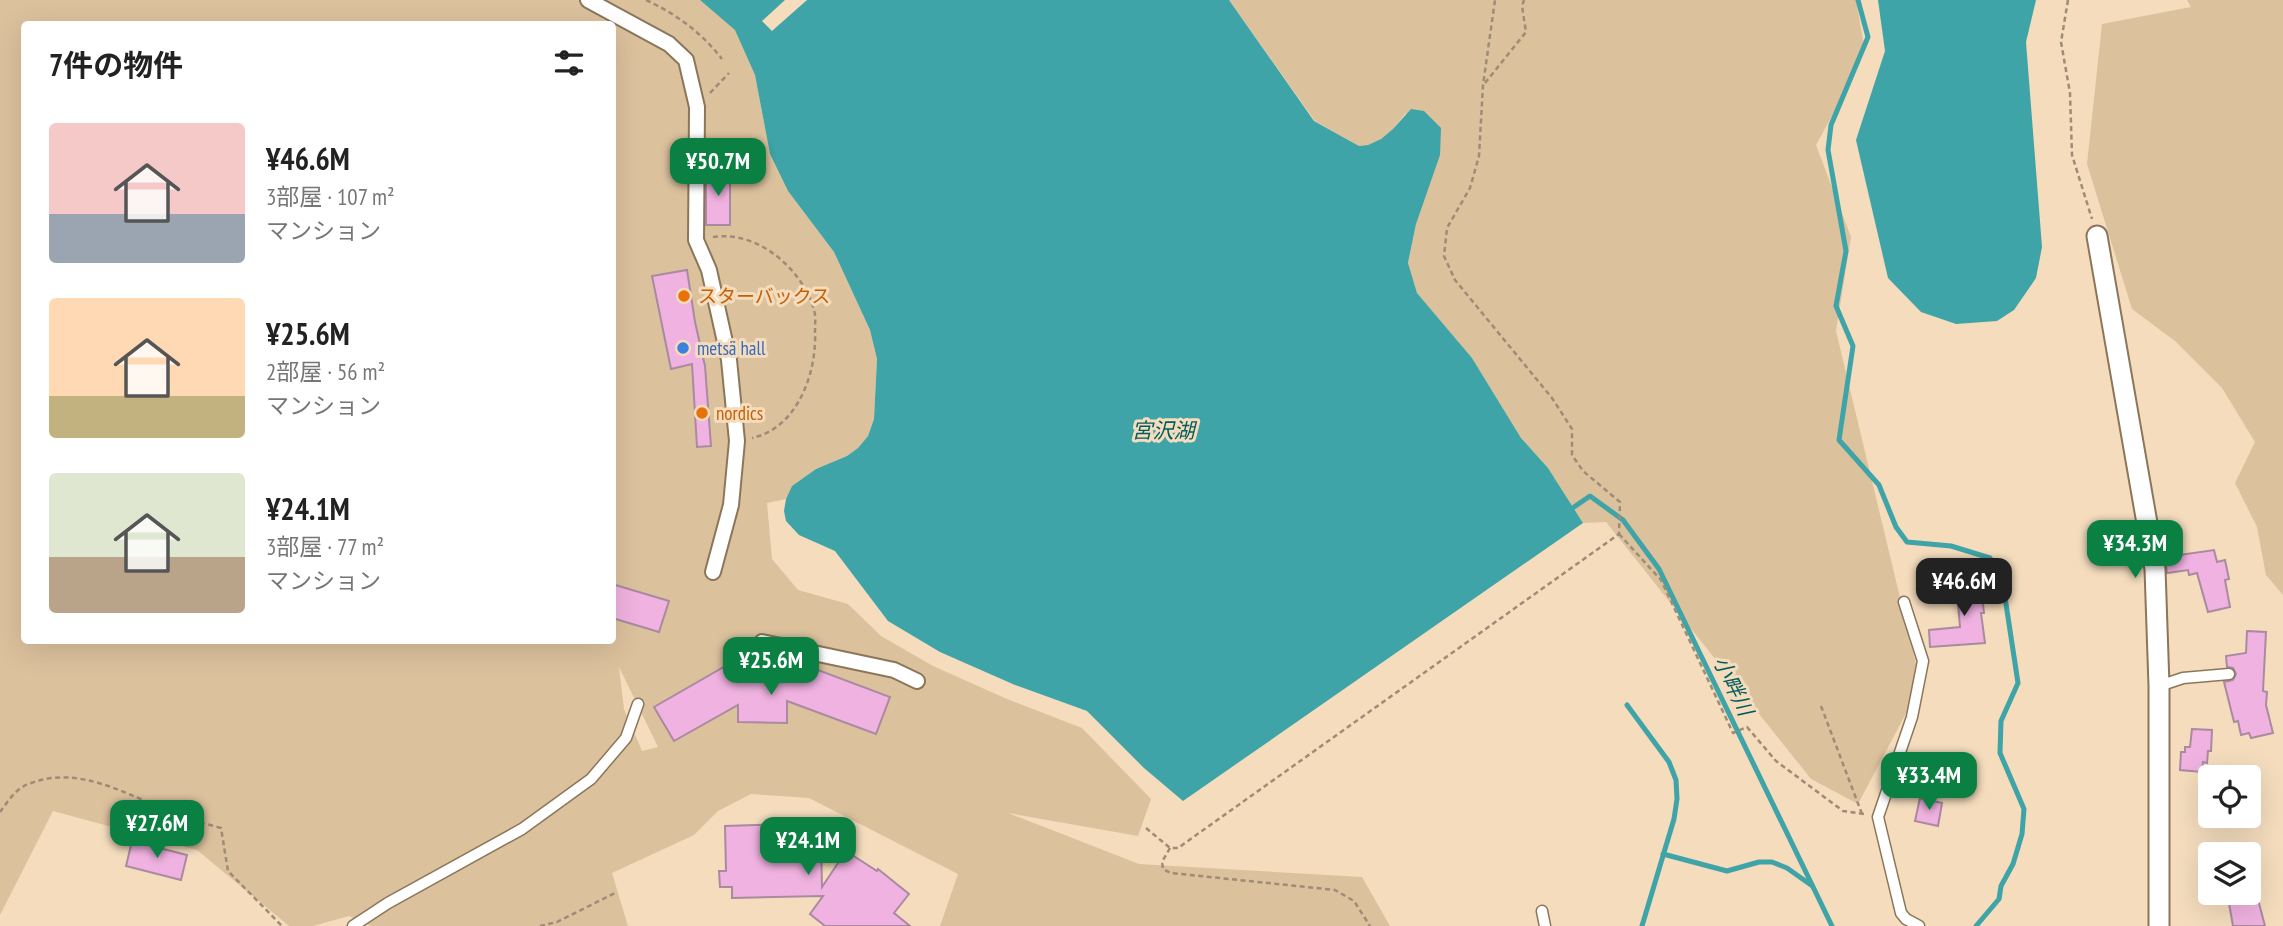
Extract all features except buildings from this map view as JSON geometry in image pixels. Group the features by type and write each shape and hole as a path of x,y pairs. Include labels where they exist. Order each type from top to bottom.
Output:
{"street":[{"path":"588,0 669,44 686,61 697,107 696,240 709,270 726,348 737,440 731,505 713,572"},
{"path":"2098,236 2155,569 2159,686 2159,926"},
{"path":"762,642 894,670 918,681"}],"lane":[{"path":"1904,602 1923,660 1912,717 1878,817 1896,902 1906,919 1919,926"},
{"path":"2159,686 2183,678 2229,674"},
{"path":"353,926 388,903 522,829 591,779 626,738 638,704"},
{"path":"1542,911 1545,926"}],"path":[{"path":"646,0 670,11 707,40 722,59"},
{"path":"1495,0 1483,85 1479,156 1470,188 1447,228 1444,256 1455,280 1552,398 1572,429 1572,455 1583,471 1620,502 1619,534 1661,580 1733,733 1747,727 1776,761 1843,811 1878,817"},
{"path":"1483,85 1526,32 1522,6 1524,0"},
{"path":"2068,0 2061,41 2070,93 2072,155 2098,236"},
{"path":"697,107 729,73"},
{"path":"696,240 726,235 765,248 783,260 814,311 816,349 809,382 792,411 772,431 756,438 737,440"},
{"path":"1146,828 1170,848 1178,848 1619,534"},
{"path":"1821,706 1862,814"},
{"path":"0,812 13,795 29,783 64,776 112,787 182,817 221,828 228,871 282,926"},
{"path":"1170,848 1161,862 1163,869 1171,873 1335,891 1354,901 1370,926"},
{"path":"540,926 557,922 617,892"}],"shaded area":[{"path":"0,0 700,0 735,29 755,75 770,154 788,191 834,252 870,330 877,359 874,419 868,436 847,456 816,469 792,486 786,499 767,503 772,559 798,590 848,604 881,636 933,666 1082,728 1151,799 1138,836 1008,813 1139,864 1362,877 1390,926 940,926 958,874 809,798 751,794 718,811 694,835 612,873 628,926 371,926 349,916 313,926 289,926 197,850 53,811 0,915","holes":["619,667 658,747 642,751 624,709"]},
{"path":"1229,0 1856,0 1864,46 1850,83 1816,145 1851,237 1836,331 1921,685 1858,804 1811,779 1606,522 1583,523 1548,468 1521,438 1472,358 1417,293 1408,264 1416,224 1406,113 1381,139 1359,146 1315,121"},
{"path":"2187,0 2283,0 2283,595 2266,575 2257,527 2235,483 2255,442 2222,388 2175,341 2132,309 2087,164 2102,24 2191,7"}],"water":[{"name":"宮沢湖","path":"700,0 1229,0 1314,121 1359,146 1381,139 1411,109 1424,111 1441,128 1440,155 1416,224 1408,263 1417,293 1472,358 1521,438 1548,468 1583,523 1183,801 1144,768 1087,711 1015,685 940,652 888,621 835,551 799,535 786,521 786,499 792,486 816,469 847,456 868,436 874,419 877,359 870,330 834,252 788,191 770,154 755,75 735,30"},
{"path":"1878,0 2036,0 2026,42 2042,247 2036,278 2014,310 1997,321 1956,324 1921,312 1888,278 1856,140 1885,51"}],"pier":[{"path":"785,0 807,0 772,31 762,21"}],"waterway":[{"path":"1858,0 1868,37 1831,125 1828,150 1846,251 1836,306 1853,346 1839,440 1879,485 1896,527 1907,542 1951,546 1990,558 2001,571 2018,683 2001,721 2000,753 2024,809 2022,834 2013,864 2001,886 1999,899 1976,926"},
{"name":"小畔川","path":"1574,507 1590,496 1623,520 1659,569 1832,926"},
{"path":"1627,705 1669,762 1676,780 1674,819 1642,926"},
{"path":"1663,854 1727,871 1759,862 1772,862 1787,868 1811,885"}],"place":[{"name":"スターバックス","path":"684,296"},
{"name":"metsä hall","path":"683,348"},
{"name":"nordics","path":"702,413"}]}
